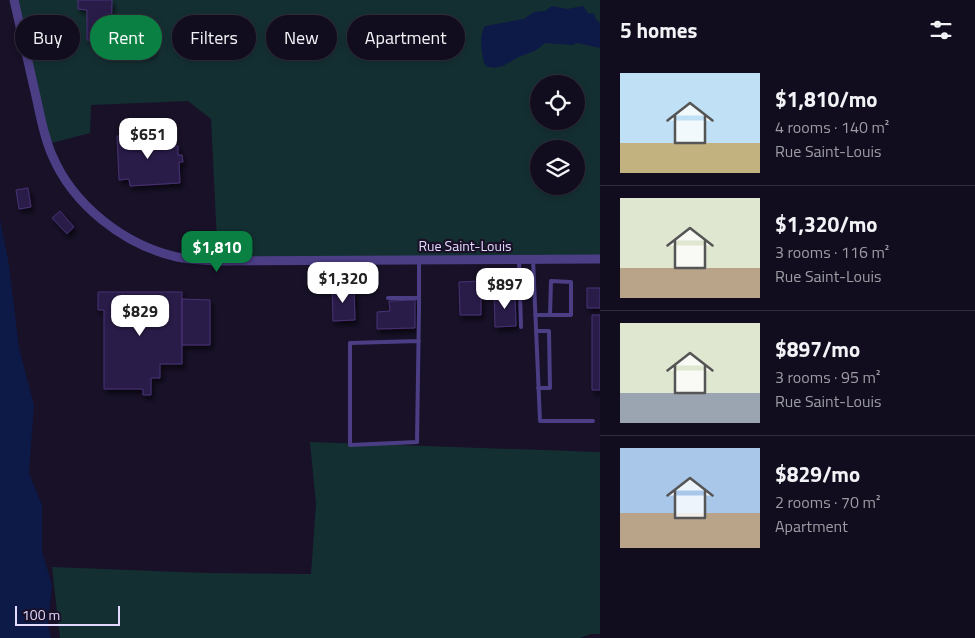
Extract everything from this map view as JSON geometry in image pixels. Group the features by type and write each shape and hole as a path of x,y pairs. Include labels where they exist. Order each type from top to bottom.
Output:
{"street":[{"name":"Rue Saint-Louis","path":"14,0 44,132 53,157 67,181 84,203 101,219 124,235 161,252 199,260 600,259"}],"lane":[{"path":"418,259 419,342 417,442 350,445 350,343 419,342"},
{"path":"519,259 521,327"},
{"path":"533,259 540,421 593,421"},
{"path":"535,315 550,315 571,315 571,282 550,281 550,315"},
{"path":"494,284 519,283"},
{"path":"388,298 419,298"},
{"path":"536,330 549,331 550,388 538,388"}],"green space":[{"path":"14,0 600,0 600,259 218,261 211,119 188,101 91,105 90,133 48,144 28,60 80,60 80,15 18,15"},
{"path":"310,442 600,452 600,634 591,634 580,638 60,638 52,567 207,573 311,574 316,504"}],"water":[{"path":"552,6 567,9 583,6 588,13 595,14 595,18 600,23 600,48 577,43 572,45 545,43 539,48 502,66 486,66 481,46 485,26 524,19 534,12 545,11"},
{"path":"0,219 9,265 19,348 34,405 29,473 42,505 42,551 52,585 48,625 51,638 0,638"}],"building":[{"path":"78,0 112,0 112,15 90,15 90,40 87,40 87,10 78,9"},
{"path":"165,133 166,146 178,146 178,155 182,155 183,162 179,162 180,183 130,186 129,179 119,180 117,136"},
{"path":"28,188 31,207 19,209 16,190"},
{"path":"60,211 74,227 67,234 52,218"},
{"path":"481,281 481,315 460,315 459,282"},
{"path":"332,287 354,287 355,320 333,321"},
{"path":"587,288 600,288 600,308 587,308"},
{"path":"98,292 182,292 182,364 160,364 160,378 151,378 151,395 143,395 143,389 104,389 104,310 98,310"},
{"path":"494,293 515,293 516,326 495,327"},
{"path":"182,299 210,300 210,345 182,345"},
{"path":"415,300 415,328 377,329 377,312 390,311 389,301"},
{"path":"592,315 600,315 600,390 592,390"}]}
